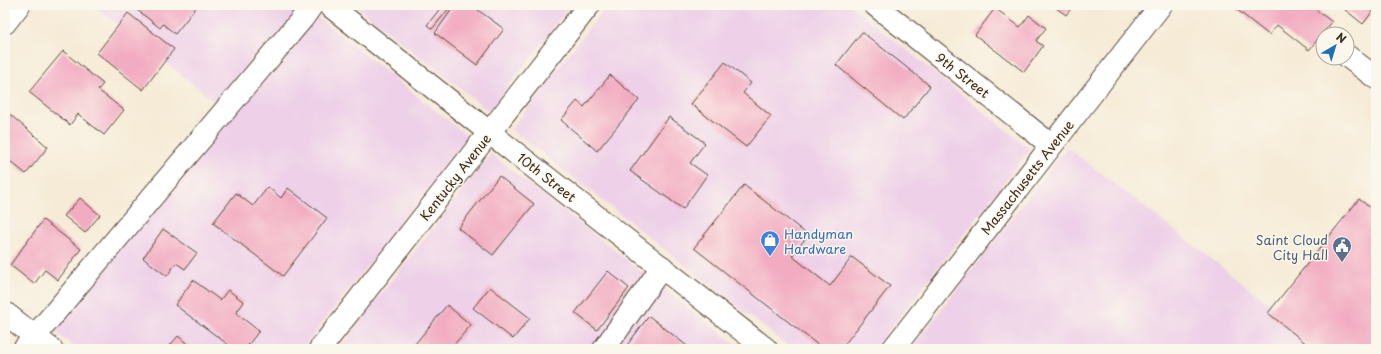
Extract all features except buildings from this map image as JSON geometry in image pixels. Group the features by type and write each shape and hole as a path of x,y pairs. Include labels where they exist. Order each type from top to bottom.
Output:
{"street":[{"path":"5,23 19,5"},
{"path":"29,342 312,5"},
{"name":"10th Street","path":"329,5 766,349"},
{"name":"Kentucky Avenue","path":"320,349 589,5"},
{"name":"9th Street","path":"875,5 1051,145"},
{"name":"Massachusetts Avenue","path":"893,349 1160,5"},
{"path":"1355,62 1376,78"},
{"path":"604,349 662,267"},
{"path":"5,313 29,342 51,349"}],"shaded area":[{"path":"93,5 302,5 469,137 302,349 77,349 45,324 218,104"},
{"path":"354,5 571,5 489,111"},
{"path":"607,5 850,5 1030,149 875,349 792,349 511,129"},
{"path":"1067,147 1328,349 911,349"},
{"path":"491,154 741,349 338,349"}],"place":[{"name":"Handyman Hardware","path":"770,257"},
{"name":"Saint Cloud City Hall","path":"1342,263"}]}
